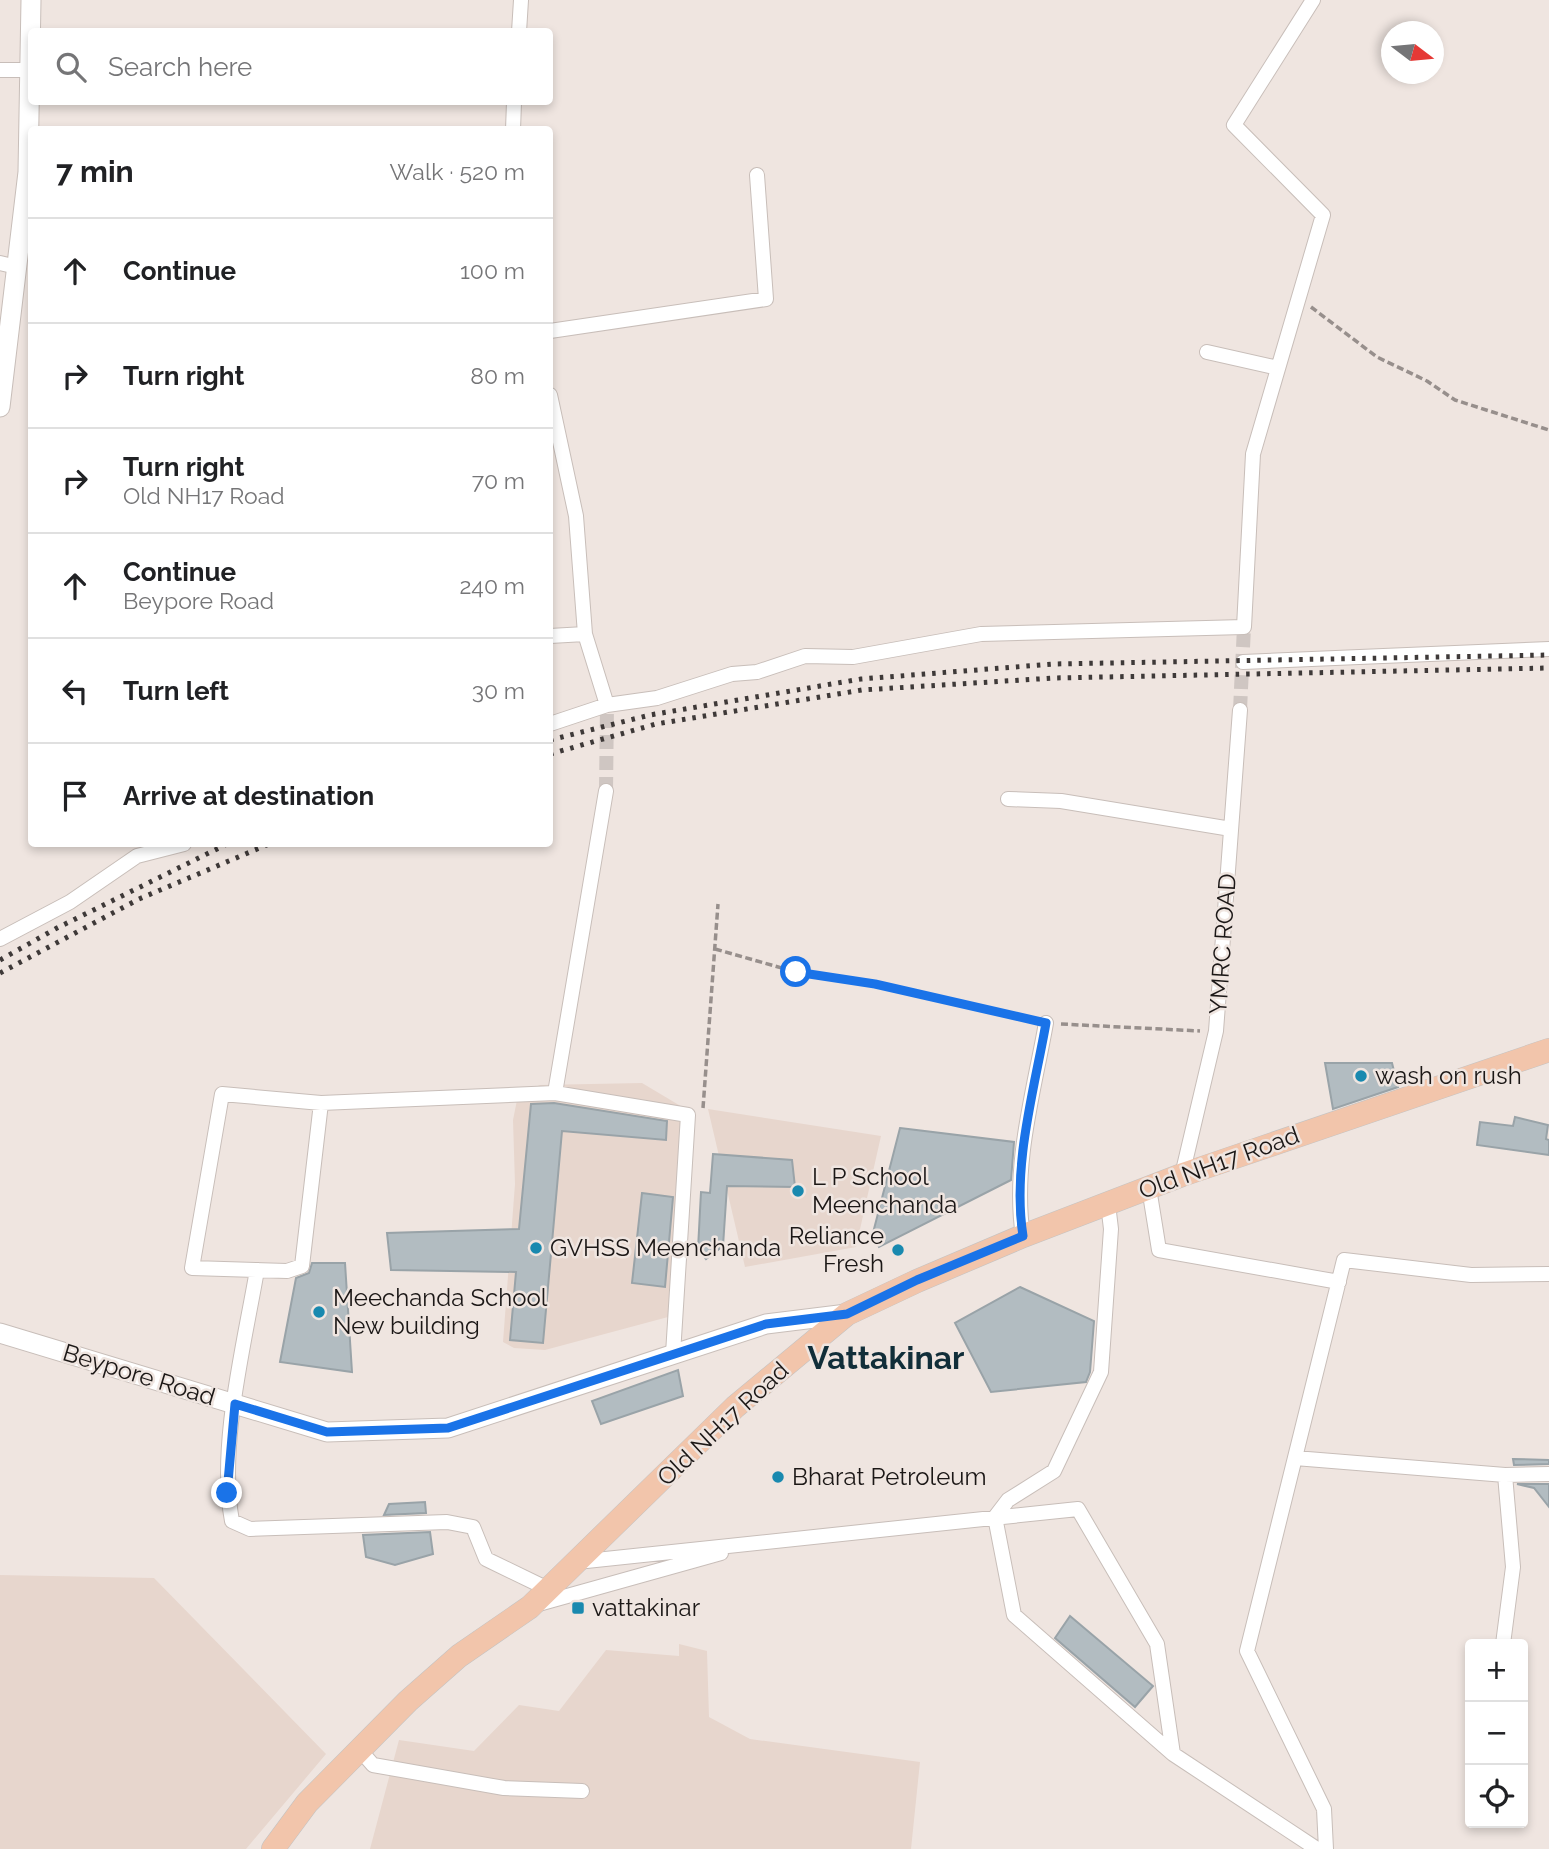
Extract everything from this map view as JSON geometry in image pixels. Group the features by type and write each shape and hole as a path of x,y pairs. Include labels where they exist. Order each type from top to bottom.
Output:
{"main road":[{"path":"31,0 31,28"},
{"path":"29,126 30,105"},
{"path":"0,407 9,265 28,172"},
{"name":"Old NH17 Road","path":"272,1849 307,1803 359,1749 459,1656 530,1607 735,1407 847,1314 917,1280 1023,1236 1182,1175 1549,1050"},
{"name":"Beypore Road","path":"0,1333 327,1432 448,1428 766,1324 847,1314"}],"street":[{"path":"519,28 521,0"},
{"path":"553,723 607,705 657,698 732,674 757,672 805,656 853,657 981,634 1244,627 1253,454 1323,215 1234,125 1313,0"},
{"path":"0,70 28,70"},
{"path":"513,126 514,105"},
{"path":"553,331 766,299 757,175"},
{"path":"1207,352 1278,368"},
{"path":"553,409 576,516 585,634 607,705"},
{"path":"553,636 585,634"},
{"path":"1242,662 1549,649"},
{"name":"YMRC ROAD","path":"1182,1175 1216,1031 1240,710"},
{"path":"555,1093 606,791"},
{"path":"1008,799 1061,801 1231,829"},
{"path":"0,939 70,902 137,856 172,847"},
{"path":"1023,1236 1023,1154 1046,1023"},
{"path":"321,1103 302,1266 287,1271 192,1268 222,1094 321,1103 555,1093 688,1115 673,1354"},
{"path":"1149,1188 1159,1250 1339,1282"},
{"path":"1108,1204 1111,1229 1101,1372 1054,1471 1008,1500 995,1517 1014,1615 1173,1754 1317,1849"},
{"path":"1326,1849 1324,1809 1247,1651 1344,1260 1471,1275 1549,1274"},
{"path":"257,1270 235,1404 227,1493 232,1521 250,1529 447,1522 473,1527 486,1559 548,1590"},
{"path":"1295,1458 1506,1475 1549,1474"},
{"path":"1504,1639 1513,1567 1506,1475"},
{"path":"575,1563 1078,1509 1157,1644 1173,1754"},
{"path":"530,1607 763,1541"},
{"path":"359,1749 373,1765 504,1788 582,1791"}],"path":[{"path":"1299,297 1377,357 1427,380 1455,400 1549,430"},
{"path":"715,949 796,972 875,984 1046,1023 1216,1031"}],"shaded area":[{"path":"642,1083 689,1111 679,1296 668,1317 545,1350 514,1348 503,1342 515,1184 513,1120 518,1095 540,1085"},
{"name":"L P School Meenchanda","path":"708,1109 881,1136 856,1247 745,1267"},
{"path":"0,1575 154,1578 326,1754 246,1849 0,1849"},
{"path":"679,1644 707,1651 709,1717 750,1739 920,1762 911,1849 370,1849 399,1740 474,1751 519,1705 559,1711 606,1650 679,1656"}],"building":[{"name":"wash on rush","path":"1325,1063 1392,1063 1398,1087 1333,1109"},
{"path":"554,1103 667,1121 666,1140 562,1131 543,1343 510,1340 516,1272 391,1270 387,1233 519,1229 531,1104"},
{"path":"1515,1117 1548,1125 1546,1139 1549,1140 1549,1155 1477,1145 1480,1122 1513,1126"},
{"path":"900,1128 1014,1142 1011,1180 879,1247 873,1233"},
{"path":"713,1154 792,1160 795,1187 727,1186 723,1246 706,1259 698,1249 701,1192 710,1193"},
{"path":"642,1193 673,1197 665,1287 632,1283"},
{"name":"Meechanda School New building","path":"312,1263 345,1263 352,1372 280,1362 296,1278 309,1273"},
{"path":"1020,1287 1094,1321 1090,1372 1086,1382 991,1392 955,1323"},
{"path":"678,1370 683,1396 601,1424 592,1401"},
{"path":"1513,1459 1549,1460 1549,1464 1514,1465"},
{"path":"1517,1484 1549,1484 1549,1507 1534,1488"},
{"path":"425,1502 426,1513 384,1515 389,1504"},
{"path":"430,1532 433,1554 395,1565 366,1557 363,1535"},
{"path":"1070,1616 1153,1686 1135,1707 1055,1638"}],"tunnel":[{"path":"1240,710 1244,627"},
{"path":"606,791 607,705"}],"railway":[{"path":"553,739 650,715 861,679 1053,664 1549,655"},
{"path":"553,753 656,724 862,690 1054,678 1549,668"},
{"path":"0,960 57,928 221,847"},
{"path":"0,973 139,899 262,847"}],"place":[{"name":"wash on rush","path":"1361,1076"},
{"name":"L P School Meenchanda","path":"798,1191"},
{"name":"GVHSS Meenchanda","path":"536,1248"},
{"name":"Reliance Fresh","path":"898,1250"},
{"name":"Meechanda School New building","path":"319,1312"},
{"name":"Bharat Petroleum","path":"778,1477"},
{"name":"vattakinar","path":"578,1608"}],"district":[{"name":"Vattakinar","path":"886,1358"}],"route":[{"path":"227,1493 235,1404 327,1432 448,1428 766,1324 847,1314 917,1280 1023,1236 1023,1154 1046,1023 875,984 796,972"}]}
